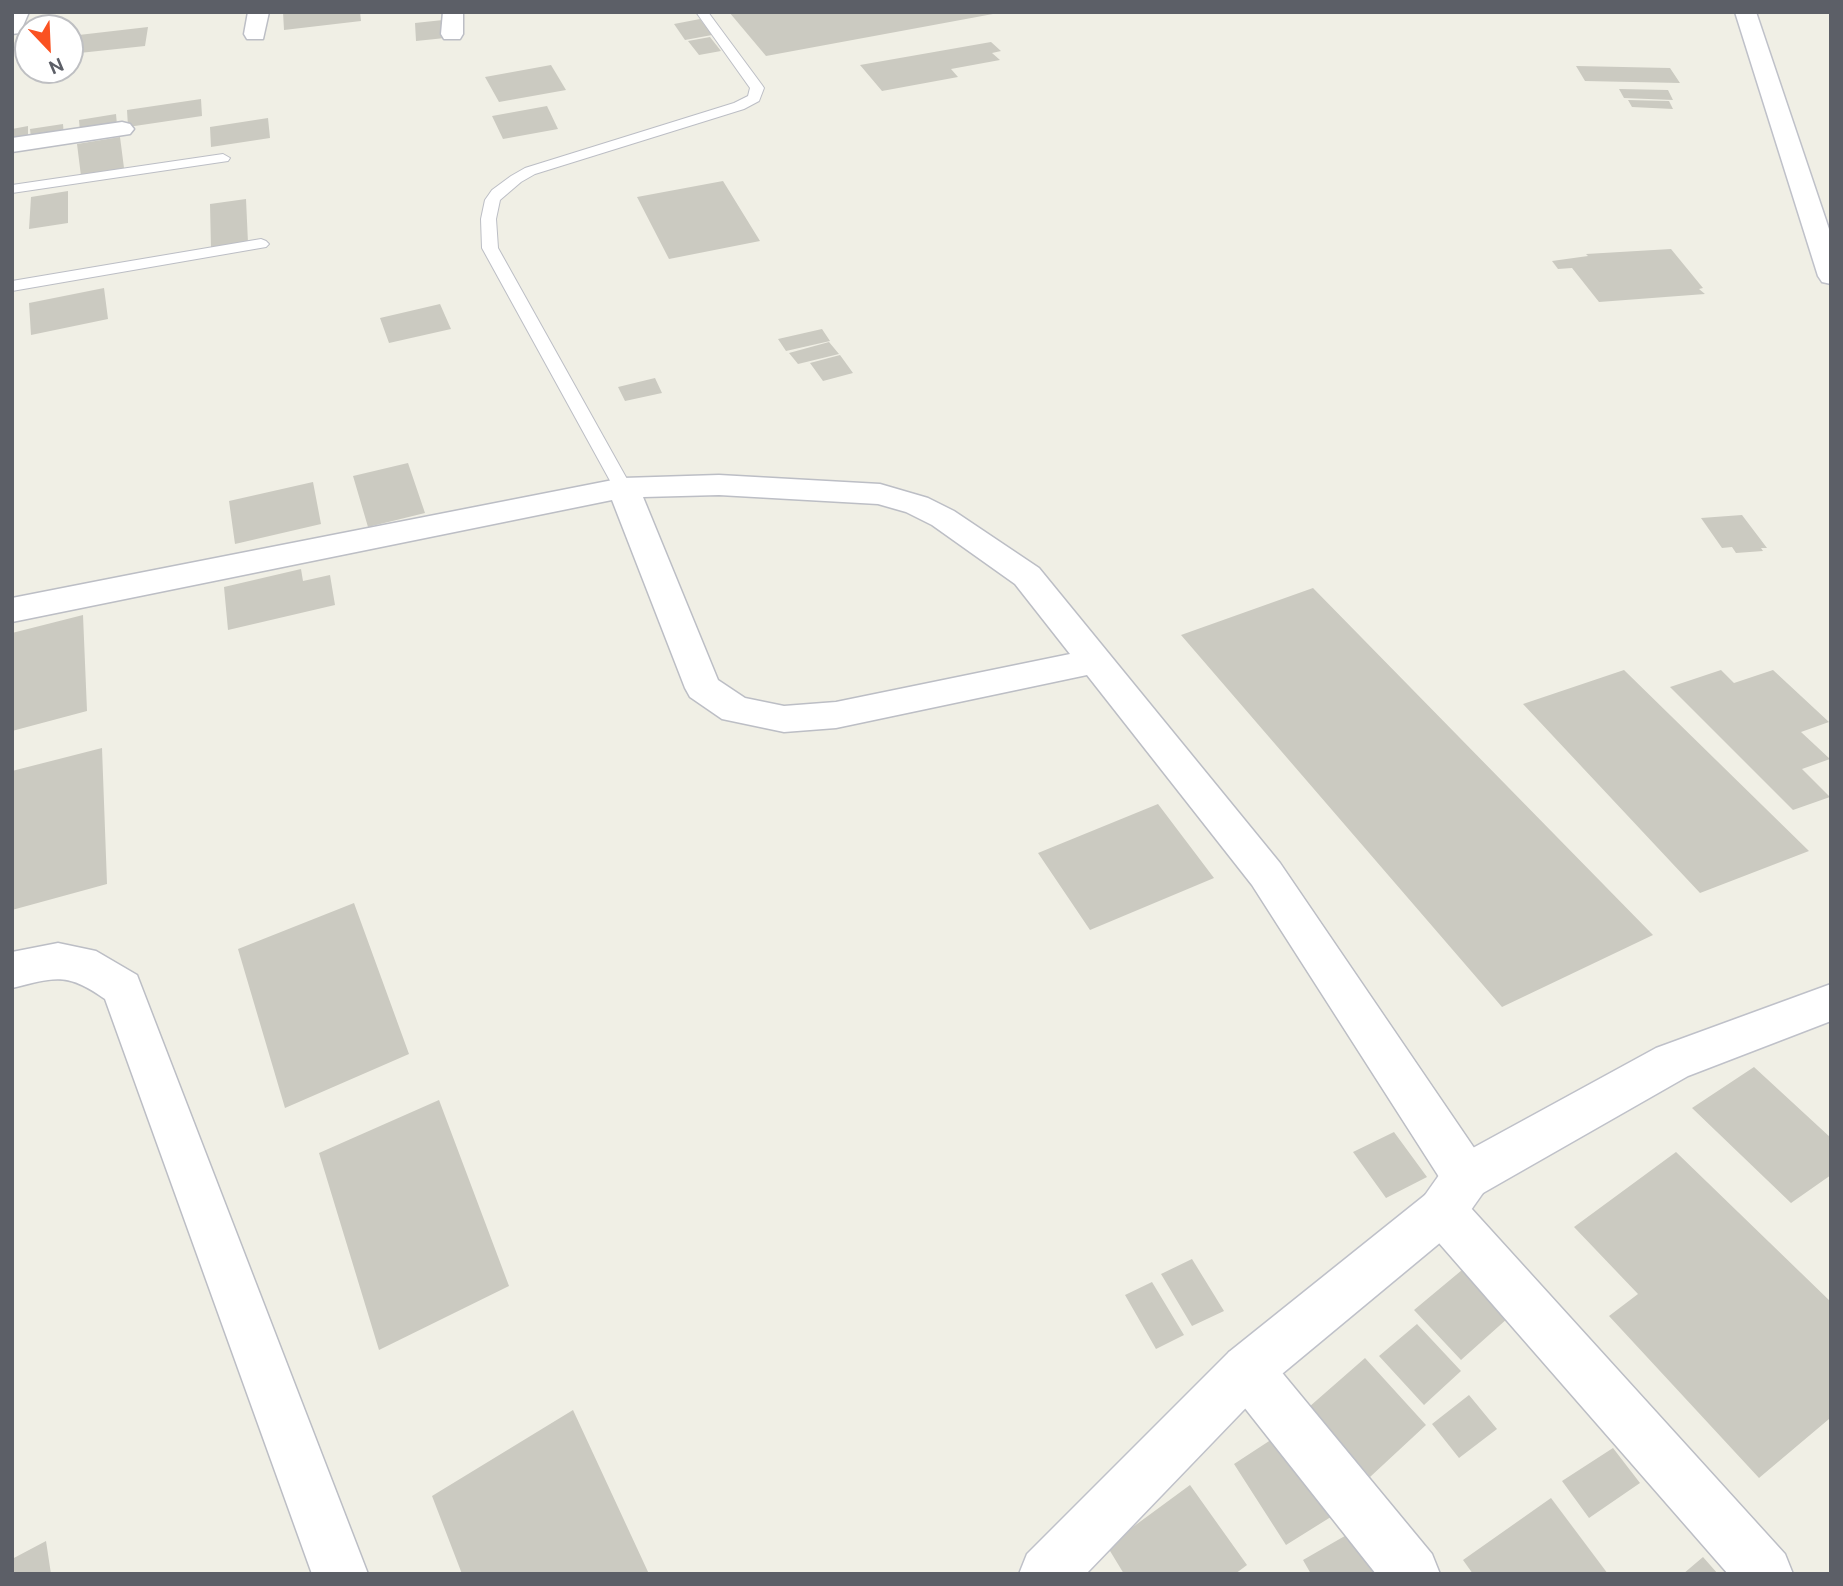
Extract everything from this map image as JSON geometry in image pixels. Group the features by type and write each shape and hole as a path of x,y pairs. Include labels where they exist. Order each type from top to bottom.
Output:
{"street":[{"path":"12,28 19,12"},
{"path":"255,34 259,12"},
{"path":"453,12 453,34"},
{"path":"1745,12 1831,276"},
{"path":"12,145 122,129"},
{"path":"12,610 623,488 719,485 880,494 917,505 943,518 1027,576 1266,874 1454,1194 1765,1574"},
{"path":"623,488 703,688 735,710 784,719 836,715 1095,661"},
{"path":"12,971 53,960 91,966 122,988 340,1574"},
{"path":"1053,1572 1247,1370 1454,1194 1672,1062 1831,1002"},
{"path":"1247,1370 1412,1574"}],"lane":[{"path":"623,488 490,247 488,215 492,197 510,182 530,171 739,106 754,98 757,88 702,12"},
{"path":"12,190 223,158"},
{"path":"12,286 261,244"}],"building":[{"path":"283,12 360,12 361,21 284,30"},
{"path":"729,12 993,12 993,14 766,56"},
{"path":"700,19 712,35 685,40 674,24"},
{"path":"443,20 445,38 416,41 415,23"},
{"path":"148,27 145,46 84,53 84,34"},
{"path":"710,37 721,51 699,55 688,41"},
{"path":"991,42 1001,51 992,53 1000,60 951,69 958,77 882,91 860,65"},
{"path":"551,65 566,90 499,102 485,77"},
{"path":"1576,66 1670,68 1680,83 1585,81"},
{"path":"1619,89 1668,90 1673,100 1624,98"},
{"path":"201,99 202,116 128,127 127,110"},
{"path":"1628,100 1669,101 1673,109 1632,107"},
{"path":"547,106 558,129 503,139 492,116"},
{"path":"116,114 117,125 80,132 79,120"},
{"path":"268,118 270,138 211,147 210,127"},
{"path":"63,124 64,136 31,138 30,129"},
{"path":"28,126 28,138 12,140 12,129"},
{"path":"120,137 124,168 81,176 77,144"},
{"path":"723,181 760,241 669,259 637,197"},
{"path":"68,191 68,223 29,229 31,197"},
{"path":"246,199 248,243 211,249 210,204"},
{"path":"1671,249 1705,294 1599,302 1572,268 1558,269 1552,261 1588,256 1586,254"},
{"path":"104,288 108,319 31,335 29,303"},
{"path":"440,304 451,329 389,343 380,318"},
{"path":"822,329 830,341 786,351 778,339"},
{"path":"829,342 839,354 798,364 789,353"},
{"path":"840,355 853,373 823,381 810,363"},
{"path":"655,378 662,393 625,401 618,387"},
{"path":"408,463 425,513 368,527 353,476"},
{"path":"313,482 321,524 235,544 229,501"},
{"path":"1742,515 1767,548 1761,548 1763,551 1736,553 1732,547 1722,548 1701,518"},
{"path":"301,569 303,581 330,575 335,605 228,630 224,587"},
{"path":"1313,588 1653,935 1502,1007 1181,635"},
{"path":"83,615 87,711 12,731 12,633"},
{"path":"1624,670 1809,851 1700,893 1523,704"},
{"path":"1721,670 1734,683 1773,670 1829,722 1801,732 1830,759 1802,769 1830,797 1793,810 1670,687"},
{"path":"102,748 107,884 12,910 12,771"},
{"path":"1158,804 1214,878 1090,930 1038,853"},
{"path":"354,903 409,1054 285,1108 238,949"},
{"path":"1754,1067 1831,1138 1831,1175 1791,1203 1692,1108"},
{"path":"439,1100 509,1286 379,1350 319,1153"},
{"path":"1394,1132 1427,1177 1386,1198 1353,1152"},
{"path":"1676,1152 1831,1302 1831,1421 1829,1419 1759,1478 1609,1316 1638,1294 1574,1227"},
{"path":"1192,1259 1224,1311 1192,1326 1161,1274"},
{"path":"1462,1270 1508,1318 1461,1360 1414,1310"},
{"path":"1152,1282 1184,1335 1156,1349 1125,1295"},
{"path":"1417,1324 1461,1371 1424,1405 1379,1356"},
{"path":"1365,1358 1426,1425 1370,1477 1309,1407"},
{"path":"1469,1395 1497,1429 1459,1458 1432,1424"},
{"path":"573,1410 649,1574 462,1574 432,1496"},
{"path":"1286,1430 1342,1510 1286,1545 1234,1464"},
{"path":"1613,1448 1640,1483 1589,1518 1562,1481"},
{"path":"1190,1485 1247,1565 1235,1574 1124,1574 1107,1546"},
{"path":"1551,1498 1608,1574 1473,1574 1463,1560"},
{"path":"1357,1529 1381,1569 1373,1574 1311,1574 1303,1560"},
{"path":"46,1541 51,1574 12,1574 12,1559"},
{"path":"1703,1557 1718,1574 1683,1574"}]}
